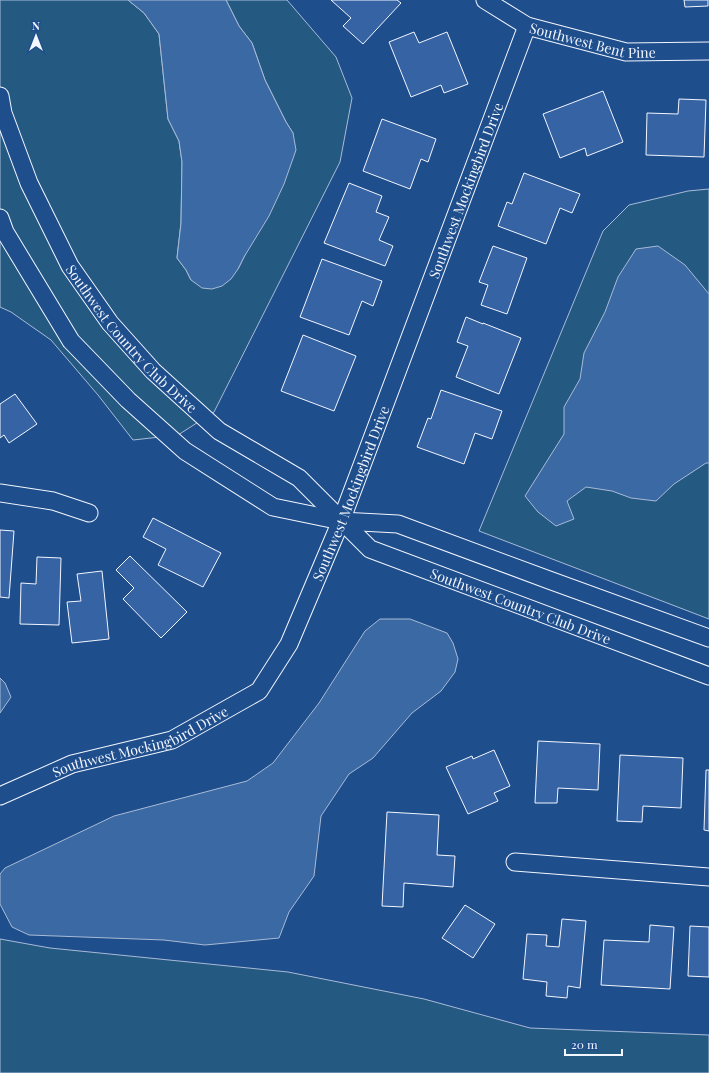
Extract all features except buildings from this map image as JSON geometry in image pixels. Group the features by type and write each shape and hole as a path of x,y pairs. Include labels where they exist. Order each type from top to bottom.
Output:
{"street":[{"name":"Southwest Bent Pine","path":"485,0 527,26 626,52 709,51"},
{"name":"Southwest Mockingbird Drive","path":"0,796 72,764 172,740 259,691 290,644 341,521 527,26"},
{"name":"Southwest Country Club Drive","path":"0,96 1,114 29,183 70,266 110,323 153,371 219,431 299,478 370,550 709,676"},
{"path":"0,218 5,232 71,341 128,400 185,451 273,507 341,521 398,524 709,638"},
{"path":"0,493 53,501 89,512"},
{"path":"515,862 709,877"}],"shaded area":[{"path":"0,0 128,0 144,13 159,34 168,119 179,141 182,162 181,223 177,258 191,280 238,269 293,133 265,80 252,43 239,26 226,0 287,0 336,57 352,98 340,162 214,412 178,435 133,440 98,395 51,340 11,312 0,307"},
{"path":"128,0 226,0 239,26 252,43 265,80 293,133 296,150 284,184 269,216 238,269 231,279 222,286 212,289 202,288 191,280 177,258 181,223 182,162 179,141 168,119 159,34 144,13"},
{"path":"709,189 709,619 479,531 603,231 629,205 688,191"},
{"path":"658,246 685,265 709,294 709,463 706,463 674,484 656,501 631,498 612,491 586,487 567,501 574,519 556,526 538,512 525,496 564,434 564,407 580,379 584,353 605,312 618,277 636,249"},
{"path":"380,619 410,619 447,633 453,643 458,659 455,672 441,691 412,713 373,758 349,774 321,816 314,876 289,912 279,938 205,945 164,940 29,935 12,927 0,904 0,874 5,868 114,816 247,781 273,763 319,703 365,631"},
{"path":"0,678 5,683 11,697 0,713"},
{"path":"0,939 50,948 288,972 424,999 530,1028 709,1035 709,1073 0,1073"}]}
